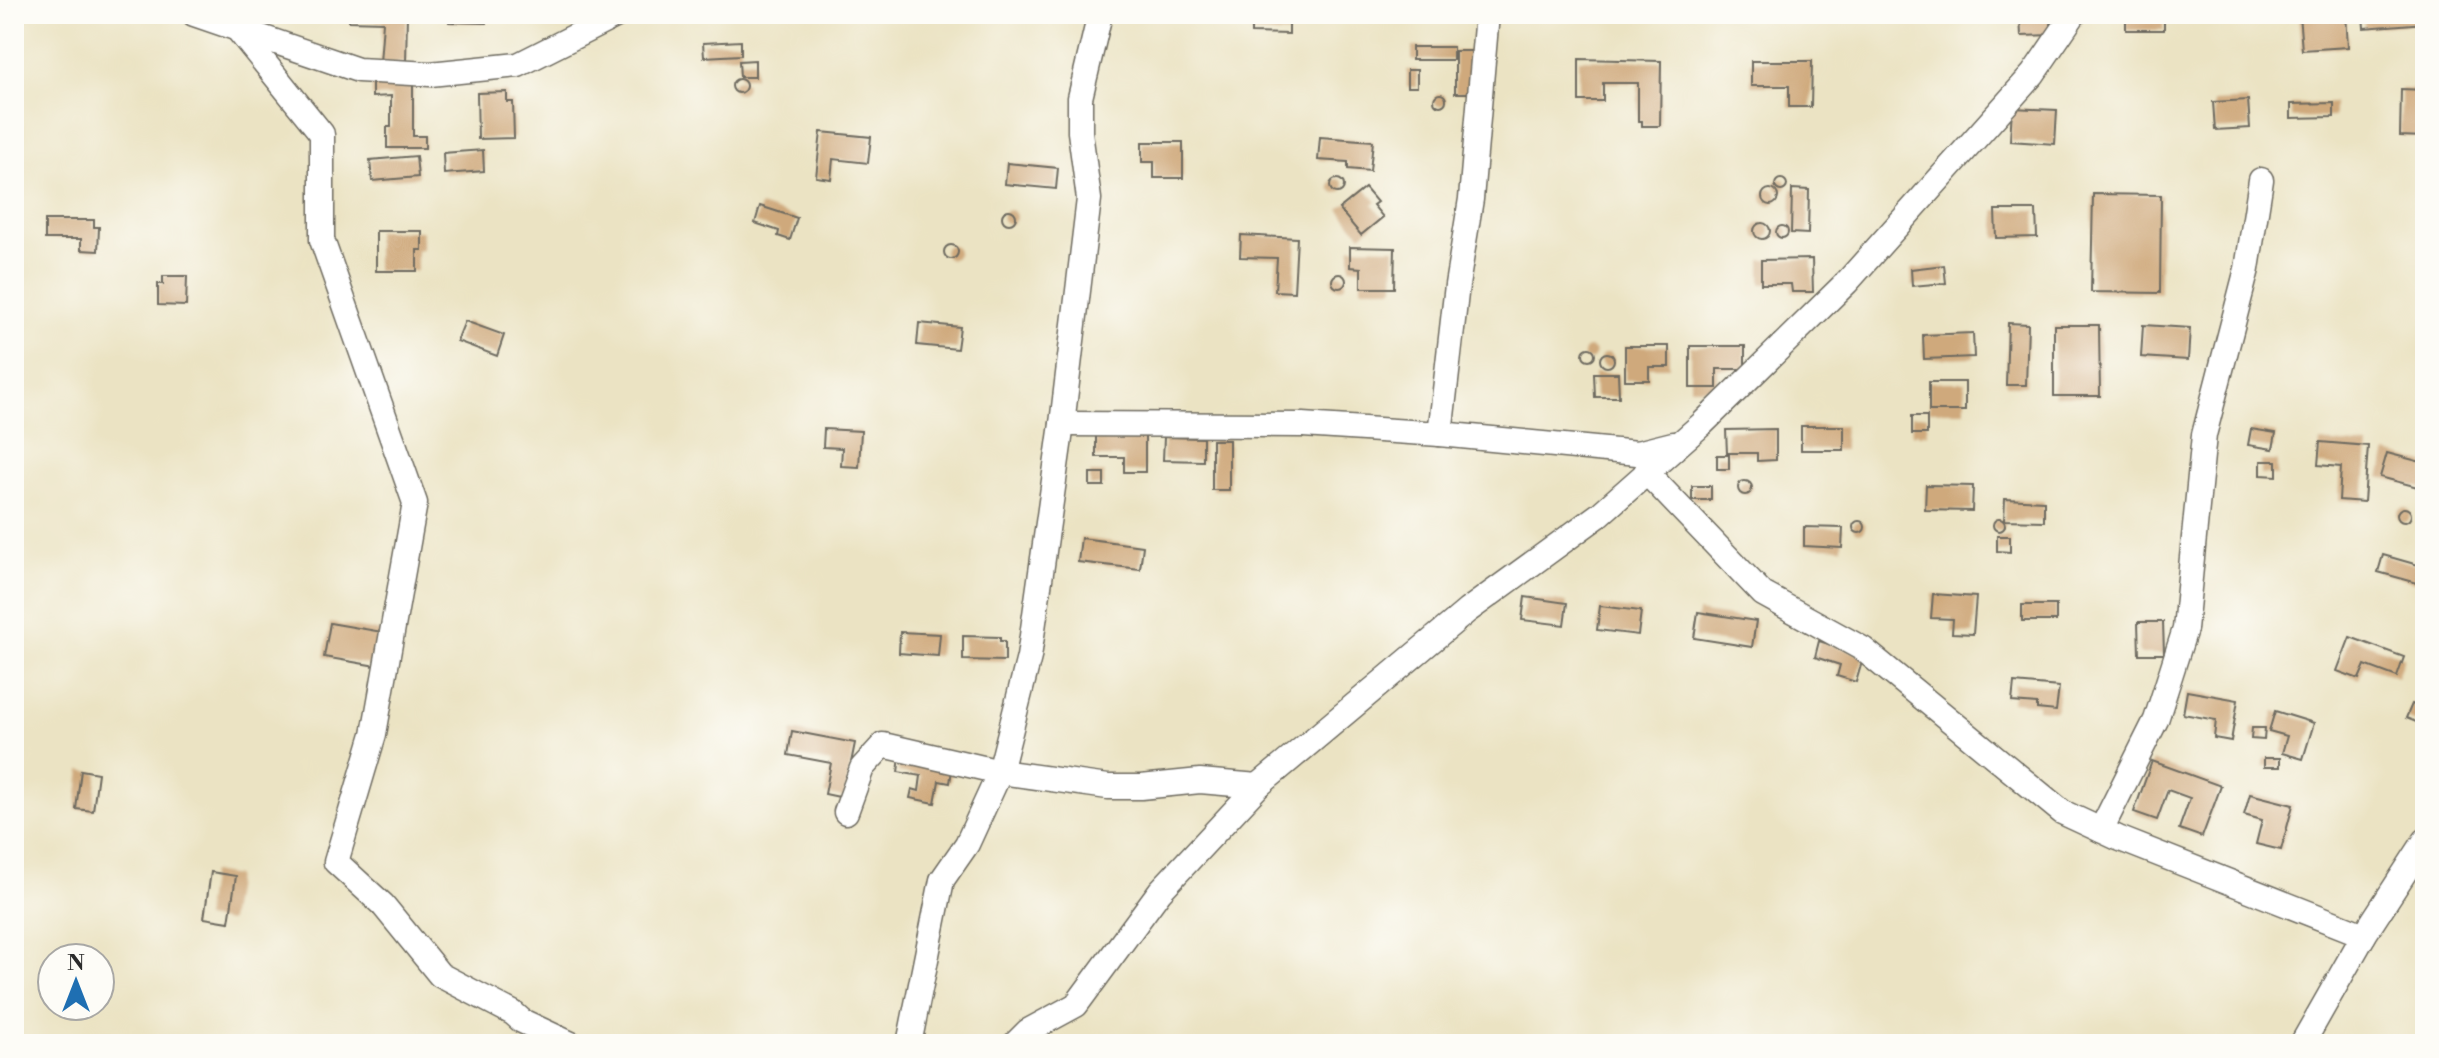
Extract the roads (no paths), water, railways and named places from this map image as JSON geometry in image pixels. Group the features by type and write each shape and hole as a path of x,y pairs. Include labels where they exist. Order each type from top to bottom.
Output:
{"street":[{"path":"194,14 358,70 430,74 518,65 619,14"},
{"path":"909,1044 942,880 967,844 1000,772 1029,657 1062,424 1089,199 1080,132 1080,98 1100,14"},
{"path":"1440,434 1457,285 1471,199 1487,14"},
{"path":"1015,1044 1028,1031 1076,1005 1160,891 1258,786 1467,611 1599,515 1702,424 1847,282 2033,74 2074,14"},
{"path":"239,31 322,134 322,240 415,503 374,734 336,862 383,905 440,975 513,1013 522,1021 571,1044"},
{"path":"2101,830 2156,720 2185,629 2204,435 2247,269 2261,180"},
{"path":"1062,424 1303,425 1440,434 1637,453 1679,442"},
{"path":"1646,472 1763,594 1863,649 2062,812 2364,935"},
{"path":"846,812 862,768 883,745 1000,772 1108,787 1200,781 1258,786"},
{"path":"2302,1044 2364,935 2425,841"}]}
